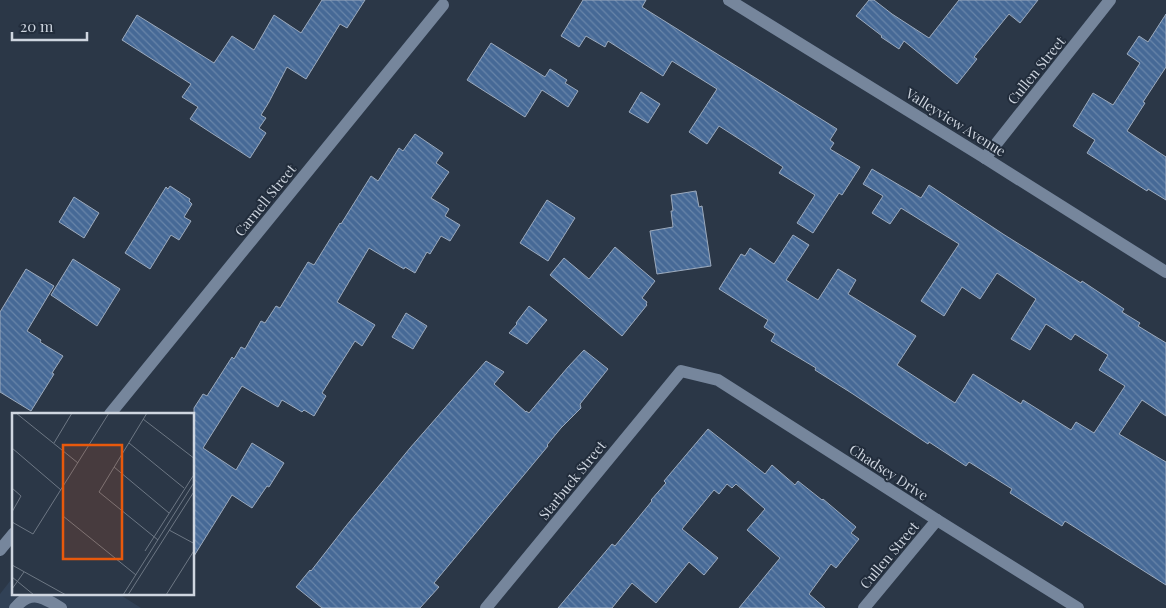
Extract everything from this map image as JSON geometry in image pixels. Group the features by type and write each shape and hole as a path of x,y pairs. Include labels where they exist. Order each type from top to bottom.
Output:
{"street":[{"name":"Valleyview Avenue","path":"729,0 1166,272"},
{"name":"Cullen Street","path":"985,158 1110,0"},
{"name":"Carnell Street","path":"111,413 443,5"},
{"name":"Chadsey Drive","path":"681,370 718,380 1078,608"},
{"name":"Starbuck Street","path":"486,608 681,370"},
{"name":"Cullen Street","path":"864,608 937,520"},
{"path":"0,550 12,535"},
{"path":"15,608 24,599 37,596 45,598 61,608"}],"shaded area":[{"path":"12,579 12,596 122,596 141,608 0,608 0,594"}],"building":[{"path":"322,0 365,0 347,28 340,24 306,79 287,67 261,115 266,118 259,128 266,133 250,158 190,119 198,107 182,97 191,84 122,40 137,15 214,63 232,36 254,50 274,15 301,33"},
{"path":"583,0 646,0 642,7 837,129 830,140 834,143 830,149 860,167 842,195 839,193 813,233 797,223 815,195 779,173 783,167 719,126 707,144 689,132 717,89 672,61 663,76 608,41 605,47 586,36 579,47 561,36"},
{"path":"869,0 874,0 929,38 959,0 1038,0 1020,23 1009,14 974,57 977,59 957,84 904,41 899,49 856,16"},
{"path":"1166,14 1166,67 1127,131 1166,157 1166,200 1148,189 1147,191 1087,153 1095,140 1073,126 1093,93 1113,105 1140,63 1127,54 1139,36 1148,42"},
{"path":"491,43 545,77 550,69 567,80 565,83 578,91 568,107 542,90 525,117 467,80"},
{"path":"641,92 660,104 648,123 629,112"},
{"path":"415,134 443,153 436,163 449,172 431,198 449,209 445,216 460,225 450,241 441,236 430,254 427,252 415,273 405,267 404,269 369,248 337,302 375,325 362,346 355,341 322,393 326,396 314,416 304,410 302,412 282,400 278,407 242,386 203,448 236,470 252,443 284,463 269,487 267,486 252,508 232,495 195,554 194,408 203,394 207,396 232,357 234,359 241,347 245,349 261,321 265,323 276,306 280,308 308,262 314,265 371,176 378,181 399,148 403,151"},
{"path":"872,169 921,198 929,185 1003,234 1081,283 1082,281 1124,309 1122,312 1140,323 1138,326 1166,343 1166,416 1142,400 1119,434 1166,462 1166,585 1065,521 1062,526 1010,493 1012,489 969,462 966,466 929,442 928,444 815,370 816,368 771,341 775,334 764,327 768,320 719,289 741,254 745,256 750,248 774,264 793,235 809,245 786,280 818,300 838,269 856,280 848,294 916,336 897,365 955,403 973,374 1021,404 1023,400 1071,430 1076,422 1094,433 1125,386 1099,370 1108,355 1075,334 1071,340 1046,324 1030,350 1011,339 1036,299 997,273 980,299 962,287 944,316 921,301 959,244 901,208 890,224 872,213 883,196 863,184"},
{"path":"170,186 190,199 189,201 192,204 184,217 191,221 179,240 171,235 150,269 125,253 166,187 168,189"},
{"path":"696,191 699,207 702,206 711,266 657,274 650,231 673,227 671,195"},
{"path":"74,197 99,213 84,238 59,222"},
{"path":"547,200 575,218 548,261 520,243"},
{"path":"615,247 655,281 642,298 647,302 647,305 622,336 550,275 564,258 589,279"},
{"path":"73,259 120,289 97,326 51,295"},
{"path":"26,269 54,286 27,331 41,340 40,342 63,356 31,411 0,392 0,312"},
{"path":"529,306 547,320 527,344 509,333"},
{"path":"406,313 427,326 413,349 392,337"},
{"path":"584,350 608,369 580,404 581,408 561,428 434,583 439,587 420,608 322,608 296,587 410,448 486,361 504,372 494,384 529,413"},
{"path":"708,429 765,474 772,465 795,485 798,481 856,527 851,533 859,539 836,568 831,564 809,594 825,608 739,608 780,558 747,530 765,509 736,484 732,488 727,484 719,494 714,490 682,529 718,558 704,575 689,562 656,603 632,583 612,608 558,608 612,544 615,546 666,483 664,481"}]}
